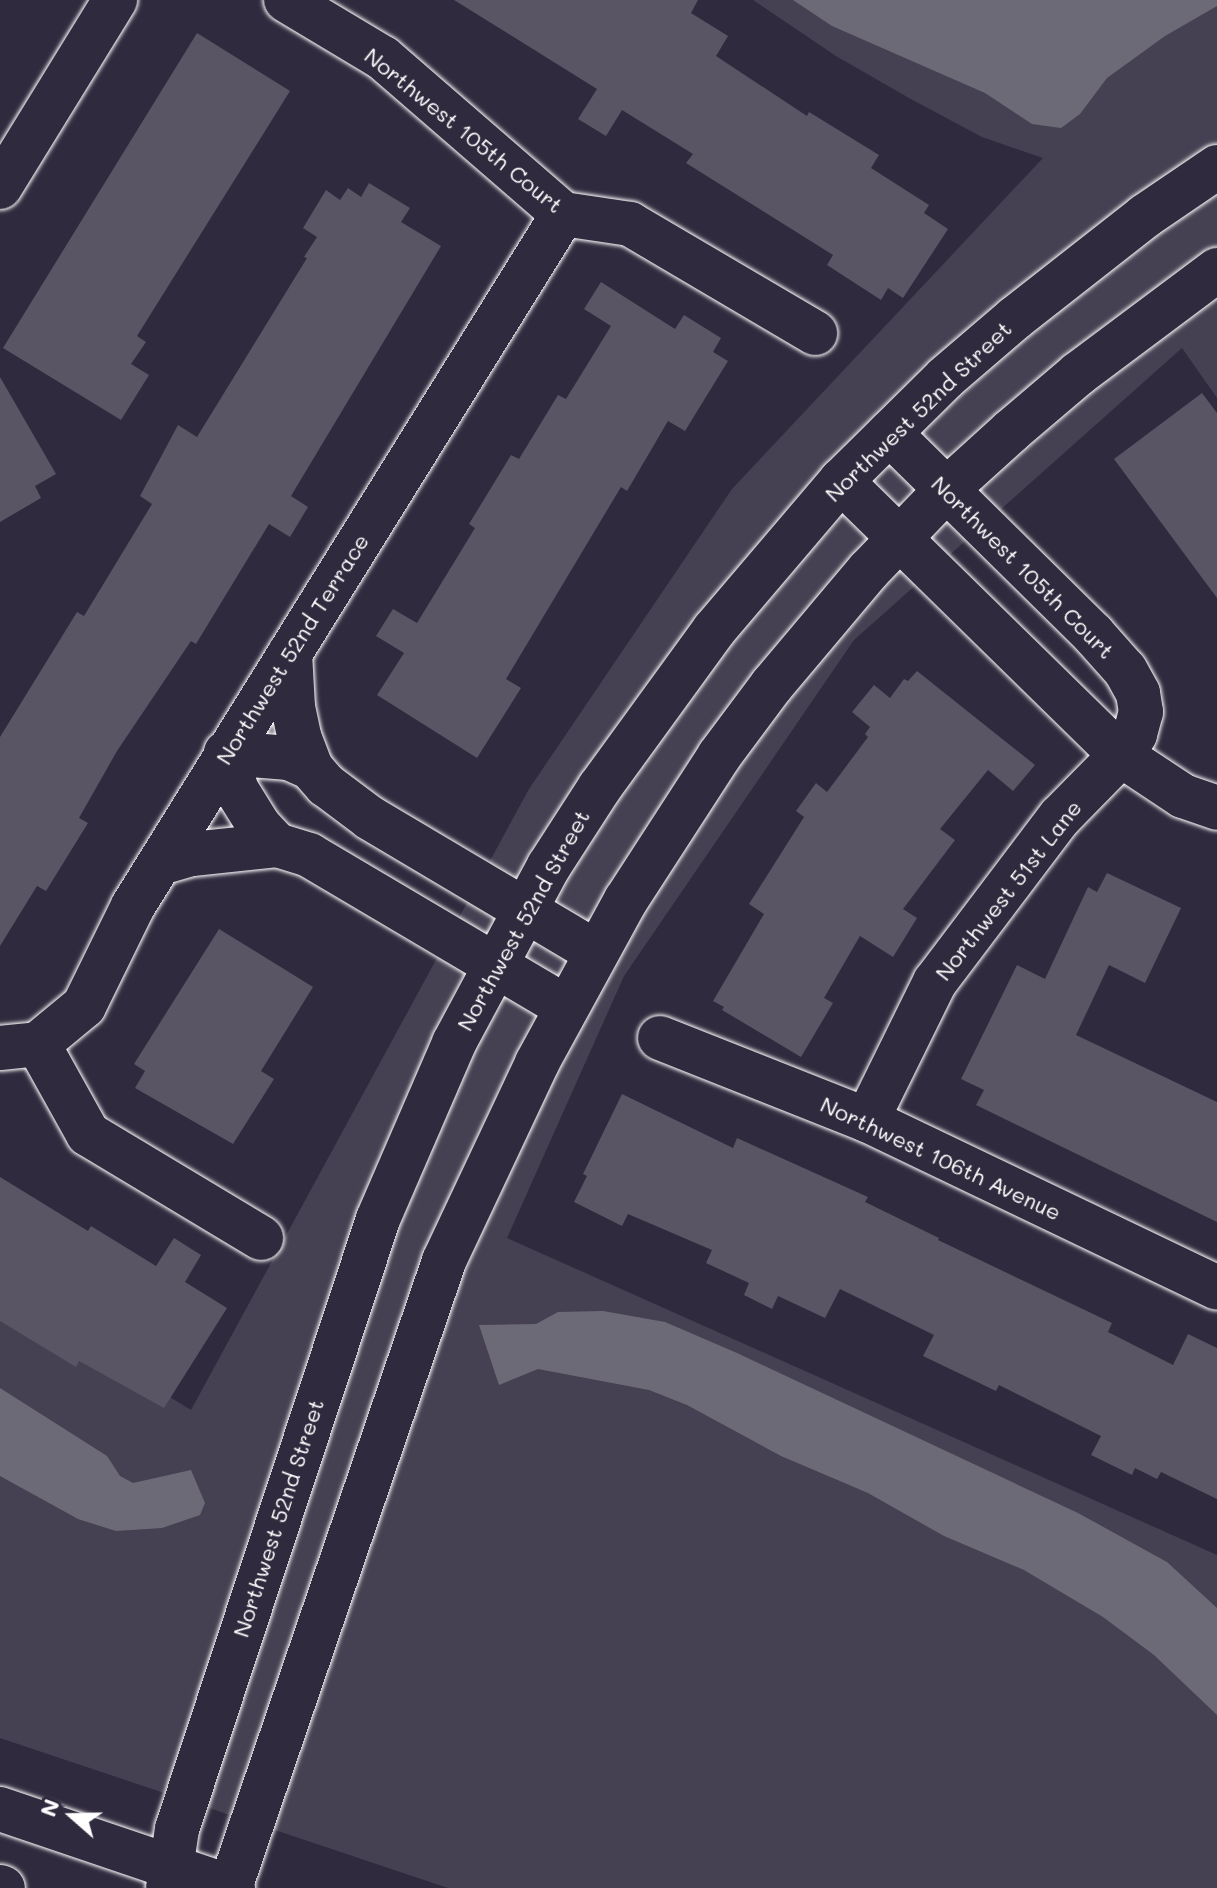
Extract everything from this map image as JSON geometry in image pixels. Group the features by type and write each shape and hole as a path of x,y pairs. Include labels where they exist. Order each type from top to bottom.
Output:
{"street":[{"path":"0,187 115,0"},
{"name":"Northwest 105th Court","path":"286,0 383,58 563,214 630,224 815,333"},
{"name":"Northwest 52nd Street","path":"169,1877 177,1829 378,1219 418,1120 525,909 600,787 654,711 714,630 841,481 1015,318 1145,216 1217,167"},
{"name":"Northwest 52nd Terrace","path":"19,1046 84,1006 133,906 563,214"},
{"path":"0,1809 169,1877 231,1888 444,1261 496,1144 566,1007 665,835 728,744 822,624 946,490 1078,374 1217,270"},
{"name":"Northwest 105th Court","path":"889,433 1077,618 1125,670 1138,693 1141,712 1135,734 1121,755"},
{"path":"841,481 1121,755 1183,796 1217,808"},
{"path":"1032,665 1077,618"},
{"path":"290,653 293,707 311,768"},
{"path":"566,1007 293,850 259,826 236,789 226,753 289,758 311,768 370,818 596,952"},
{"name":"Northwest 51st Lane","path":"867,1120 935,982 1060,817 1121,755"},
{"path":"160,863 192,854 293,850 344,798"},
{"name":"Northwest 106th Avenue","path":"660,1038 867,1120 1217,1288"},
{"path":"19,1046 88,1134 261,1238"}],"shaded area":[{"path":"753,0 1217,0 1217,398 1182,348 854,640 624,976 507,1238 1217,1555 1217,1888 448,1888 0,1738 0,1293 191,1410 529,789 732,489 1043,158 982,137 909,98 836,56"},
{"path":"793,0 1217,0 1217,6 1165,36 1107,78 1080,114 1061,128 1032,124 985,93 832,26"},
{"path":"603,1311 665,1322 737,1353 1078,1513 1167,1562 1217,1608 1217,1715 1154,1655 1103,1617 1024,1570 944,1536 868,1493 781,1456 687,1405 649,1390 538,1369 499,1385 479,1325 536,1324 558,1312"},
{"path":"0,1388 107,1456 120,1476 133,1483 191,1470 205,1503 200,1515 162,1528 116,1531 78,1519 0,1476"}],"building":[{"path":"454,0 698,0 691,13 728,36 716,56 807,116 809,112 879,155 871,168 929,205 924,213 948,229 903,298 888,288 881,300 827,265 833,255 686,163 693,154 622,110 606,136 578,119 597,89"},
{"path":"197,33 290,91 137,336 146,342 131,364 149,375 121,420 3,348"},
{"path":"369,183 410,208 401,222 441,246 291,496 308,507 290,537 269,524 196,644 191,641 117,751 79,818 88,823 46,891 37,886 0,946 0,737 77,612 84,616 152,504 140,496 178,425 197,437 307,258 304,257 317,237 303,228 326,190 340,200 348,188 361,197"},
{"path":"601,282 675,329 684,315 721,338 713,352 728,361 685,431 668,421 627,491 621,487 506,679 521,688 477,758 377,695 404,653 376,636 393,609 417,623 475,528 469,524 511,455 519,459 558,395 566,399 611,326 584,309"},
{"path":"0,377 56,474 35,486 41,498 0,522"},
{"path":"1202,393 1217,413 1217,598 1114,459"},
{"path":"917,671 1035,765 1013,791 988,770 940,829 955,840 903,909 917,918 893,957 860,936 824,998 833,1003 801,1057 722,1010 724,1007 713,1001 764,914 749,904 804,817 796,811 816,783 827,792 868,737 865,734 870,727 852,712 874,685 890,698 904,679 908,681"},
{"path":"1107,873 1181,908 1145,983 1109,965 1076,1035 1217,1102 1217,1222 976,1105 984,1090 961,1079 1017,965 1045,979 1088,887 1097,892"},
{"path":"219,929 313,987 261,1071 274,1079 233,1144 135,1088 145,1071 134,1064"},
{"path":"622,1094 733,1148 737,1138 868,1197 865,1202 938,1240 1112,1323 1108,1332 1173,1365 1188,1334 1217,1348 1217,1499 1161,1472 1157,1479 1135,1468 1132,1475 1091,1455 1101,1436 999,1385 996,1391 923,1356 934,1335 840,1289 825,1318 778,1296 772,1309 744,1295 749,1283 706,1263 712,1250 628,1214 622,1226 574,1202 587,1176 583,1174"},
{"path":"0,1177 88,1231 91,1226 156,1266 174,1238 201,1255 185,1282 227,1308 164,1408 79,1361 76,1367 0,1321"}]}
